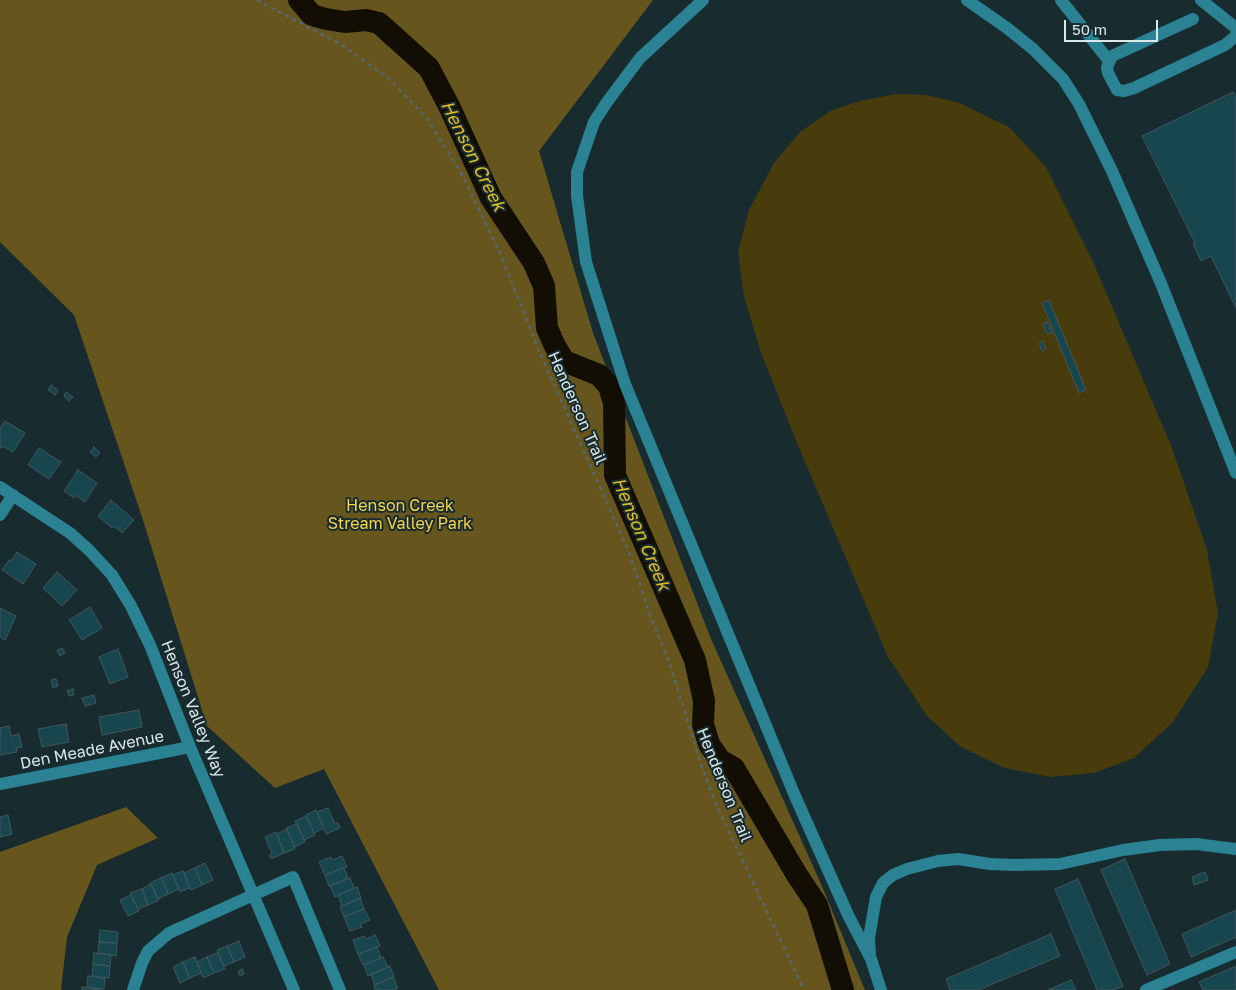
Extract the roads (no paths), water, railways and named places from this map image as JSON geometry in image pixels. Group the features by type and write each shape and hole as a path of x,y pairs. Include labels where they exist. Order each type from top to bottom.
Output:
{"street":[{"path":"703,0 640,58 606,102 594,122 577,172 576,196 586,262 625,384 795,796 848,915 871,959 881,990"},
{"path":"967,0 1033,49 1063,79 1079,104 1112,171 1160,281 1236,473"},
{"path":"1060,0 1109,60"},
{"path":"1201,0 1236,28"},
{"path":"1193,19 1112,56 1107,67 1117,90 1124,92 1225,44 1236,36"},
{"name":"Henson Valley Way","path":"0,487 70,533 102,563 112,575 140,622 190,747 294,990"},
{"path":"0,515 13,495"},
{"name":"Den Meade Avenue","path":"0,784 190,747"},
{"path":"871,959 869,938 876,897 883,883 893,875 907,869 938,861 958,859 1015,866 1060,864 1123,850 1160,845 1196,844 1236,849"},
{"path":"133,990 148,951 169,932 293,877 340,990"},
{"path":"1146,990 1236,952"}],"waterway":[{"name":"Henson Creek","path":"299,0 312,15 345,22 366,20 379,23 429,68 450,108 491,198 534,263 544,286 547,328 555,346 564,361 599,375 609,386 614,403 615,475 695,660 704,701 703,724 709,744 720,760 734,768 797,875 817,905 843,990"}],"park label":[{"name":"Henson Creek Stream Valley Park","path":"400,515"}]}
